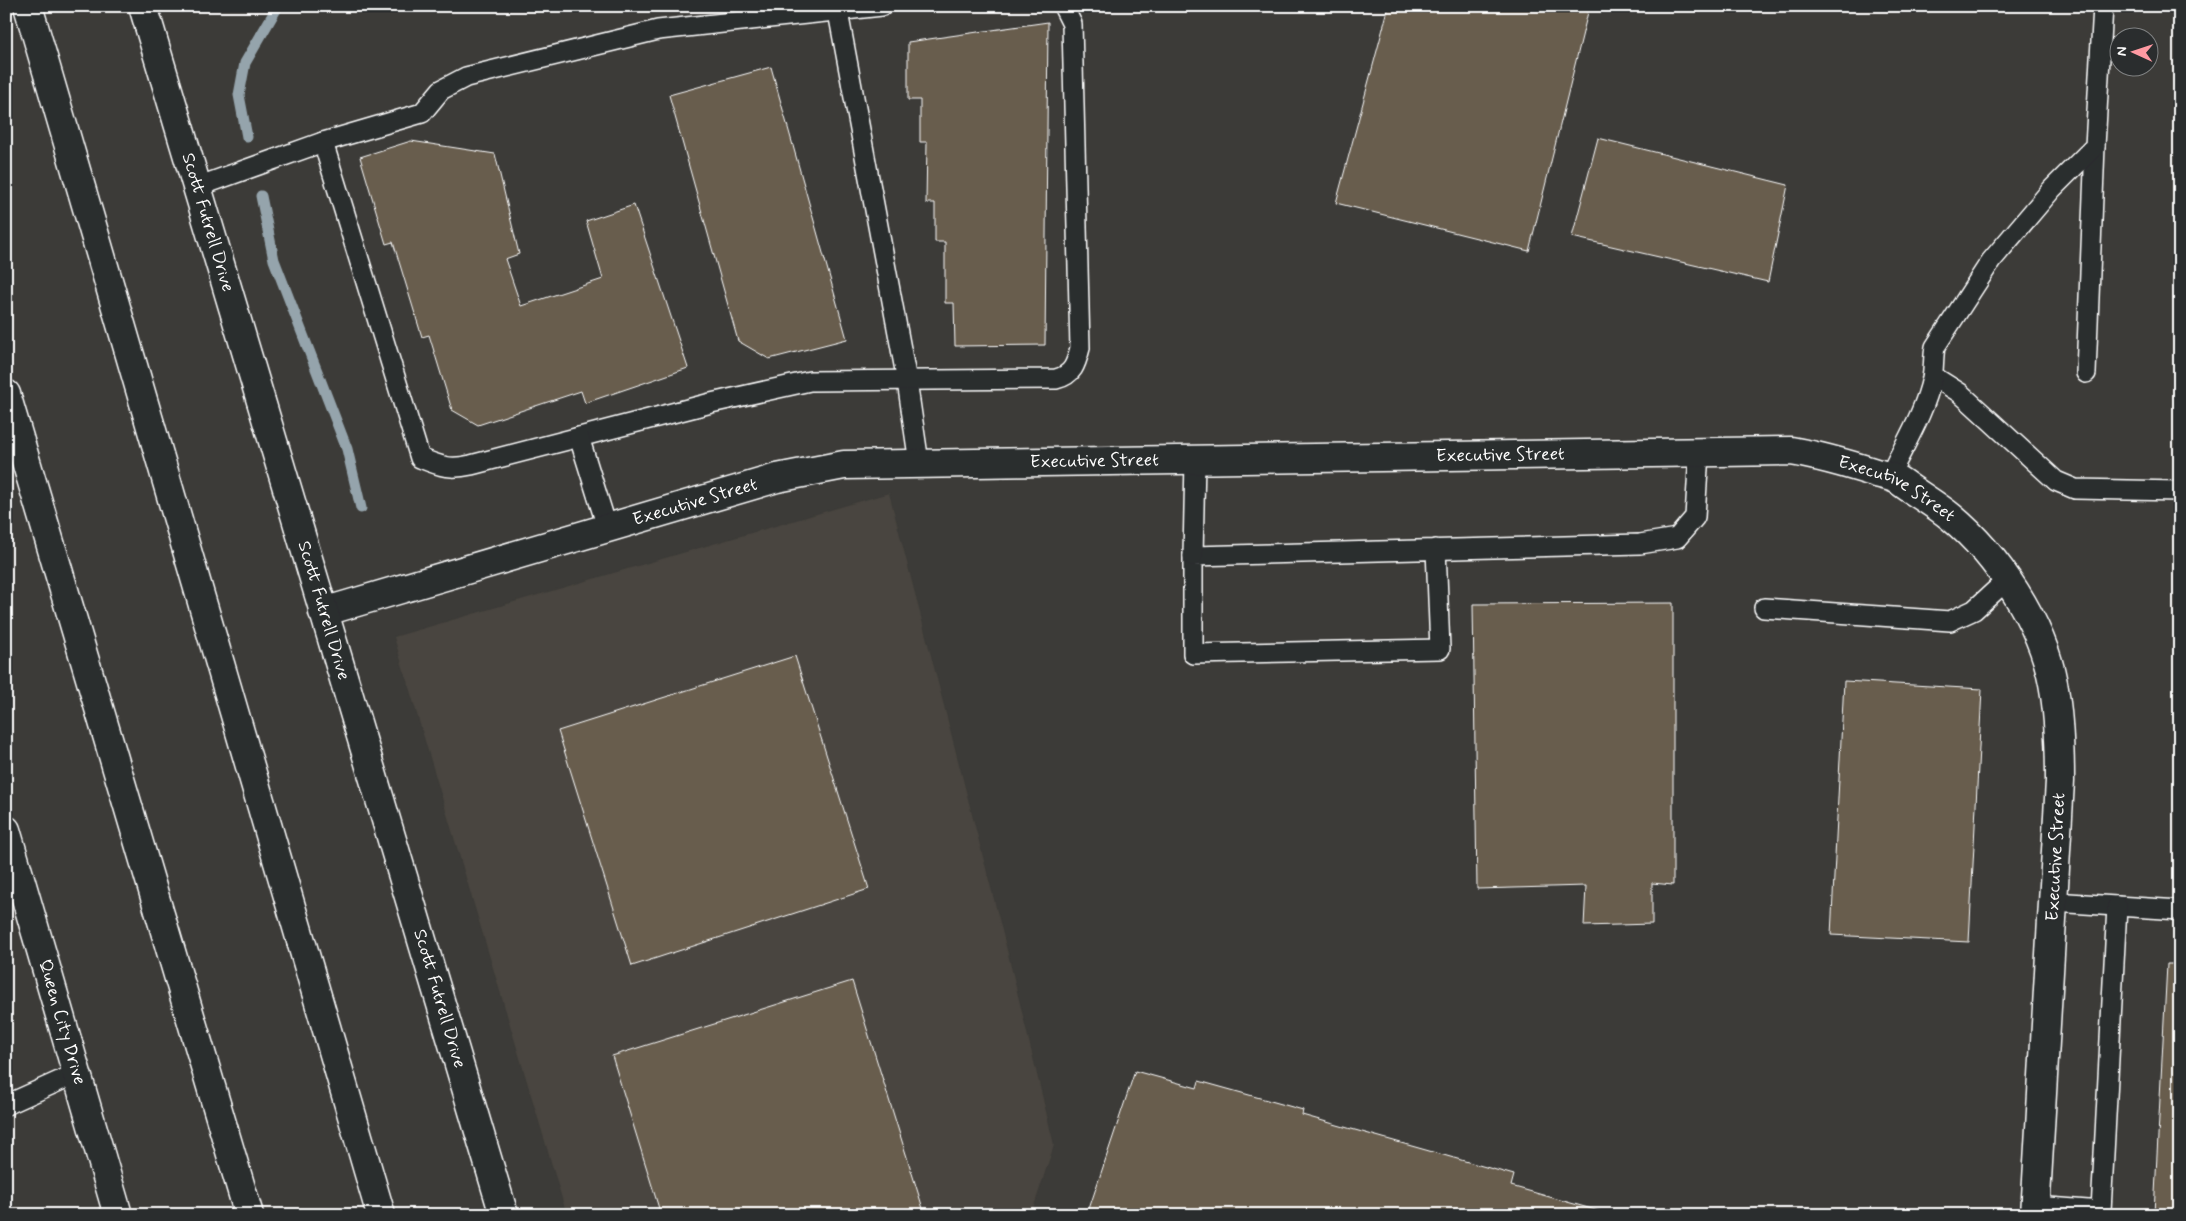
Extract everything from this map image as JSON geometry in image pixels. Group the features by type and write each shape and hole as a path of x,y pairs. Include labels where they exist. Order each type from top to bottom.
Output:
{"main road":[{"path":"28,6 381,1215"},
{"name":"Scott Futrell Drive","path":"143,6 504,1215"},
{"path":"6,394 249,1215"},
{"name":"Executive Street","path":"323,612 777,478 844,464 1792,451 1826,457 1901,481 1951,517 1991,556 2008,579 2035,627 2052,680 2060,735 2060,781 2036,1210"},
{"name":"Queen City Drive","path":"6,830 118,1215"}],"lane":[{"path":"197,187 324,142 422,113 441,90 466,77 658,30 882,6"},
{"path":"324,142 420,458 452,469 711,403 810,381 1056,379 1066,376 1076,364 1080,348 1072,24 1063,6"},
{"path":"2086,373 2095,146 2103,6"},
{"path":"838,12 907,381 919,464"},
{"path":"1889,477 1924,403 1933,376 1932,362 1935,347 1991,261 2052,190 2095,146"},
{"path":"1933,376 1960,393 2056,481 2075,489 2180,491"},
{"path":"579,437 607,527"},
{"path":"1193,556 1640,544 1677,538 1695,517 1699,452"},
{"path":"1194,460 1193,654 1440,649 1436,549"},
{"path":"1764,608 1950,621 1974,610 2008,579"},
{"path":"2053,902 2180,910"},
{"path":"2036,1210 2105,1213 2117,906"},
{"path":"6,1105 77,1073"}],"shaded area":[{"path":"889,493 1008,954 1054,1145 1031,1215 567,1215 394,637"}],"building":[{"path":"1389,6 1589,8 1529,251 1336,203"},
{"path":"1048,22 1045,345 955,346 954,303 945,303 945,242 935,242 935,203 926,203 927,142 920,142 920,100 908,100 908,42"},
{"path":"771,67 847,339 769,359 738,341 669,95"},
{"path":"1598,138 1788,185 1768,282 1572,237"},
{"path":"411,141 495,154 519,254 505,259 521,306 603,279 586,221 634,205 688,368 585,403 581,391 478,425 452,410 429,335 422,337 393,242 386,244 360,157"},
{"path":"2180,333 2180,401 2176,401"},
{"path":"1673,603 1673,885 1652,883 1652,924 1584,926 1586,886 1477,889 1473,604"},
{"path":"795,656 869,889 632,966 558,731"},
{"path":"1844,681 1982,689 1969,942 1831,935"},
{"path":"2167,964 2180,964 2180,1215 2154,1213"},
{"path":"852,981 925,1215 661,1215 612,1056"},
{"path":"1135,1071 1197,1088 1199,1081 1303,1110 1302,1115 1514,1175 1511,1186 1613,1215 1087,1215"}],"waterway":[{"path":"247,137 239,95 245,63 278,6"},
{"path":"261,196 274,260 347,449 361,508"}]}
